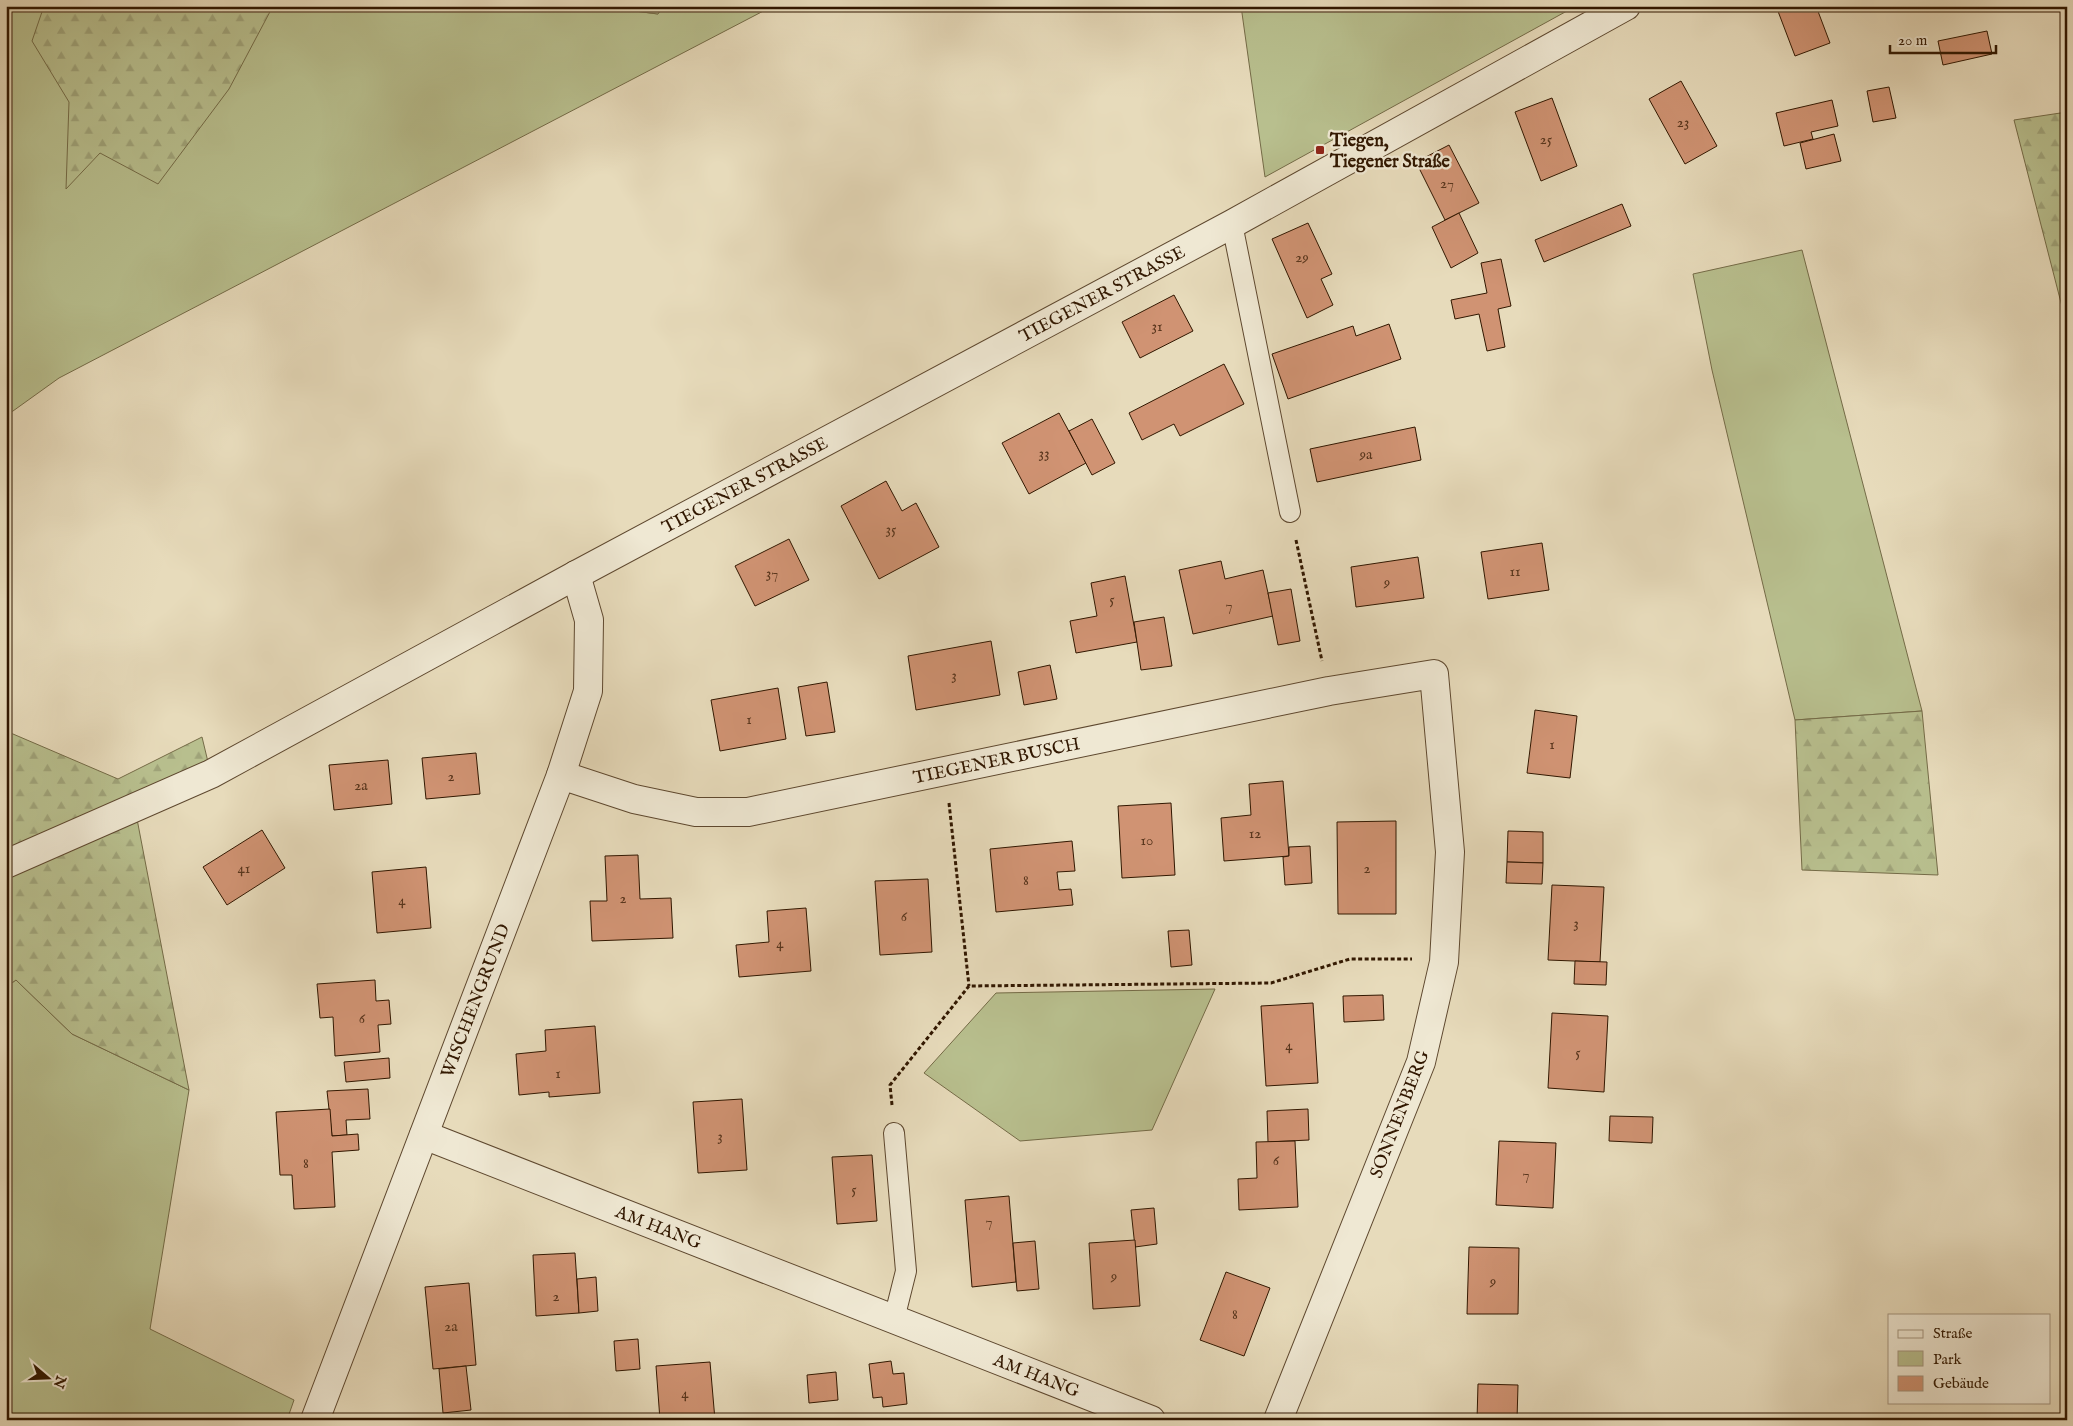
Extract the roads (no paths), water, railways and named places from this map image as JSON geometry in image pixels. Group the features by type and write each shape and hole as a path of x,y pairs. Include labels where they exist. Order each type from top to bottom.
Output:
{"street":[{"name":"TIEGENER STRASSE","path":"6,864 210,774 576,574 1232,224 1626,6"},
{"name":"WISCHENGRUND","path":"315,1420 561,775 588,691 589,620 576,574"},
{"name":"TIEGENER BUSCH","path":"561,775 634,799 696,812 748,812 1329,691 1434,674"},
{"name":"SONNENBERG","path":"1278,1420 1421,1062 1444,962 1450,852 1434,674"},
{"name":"AM HANG","path":"424,1135 1150,1420"}],"lane":[{"path":"1232,224 1290,512"},
{"path":"894,1133 906,1271 894,1319"}],"place":[{"name":"Tiegen, Tiegener Straße","path":"1320,150"}]}
